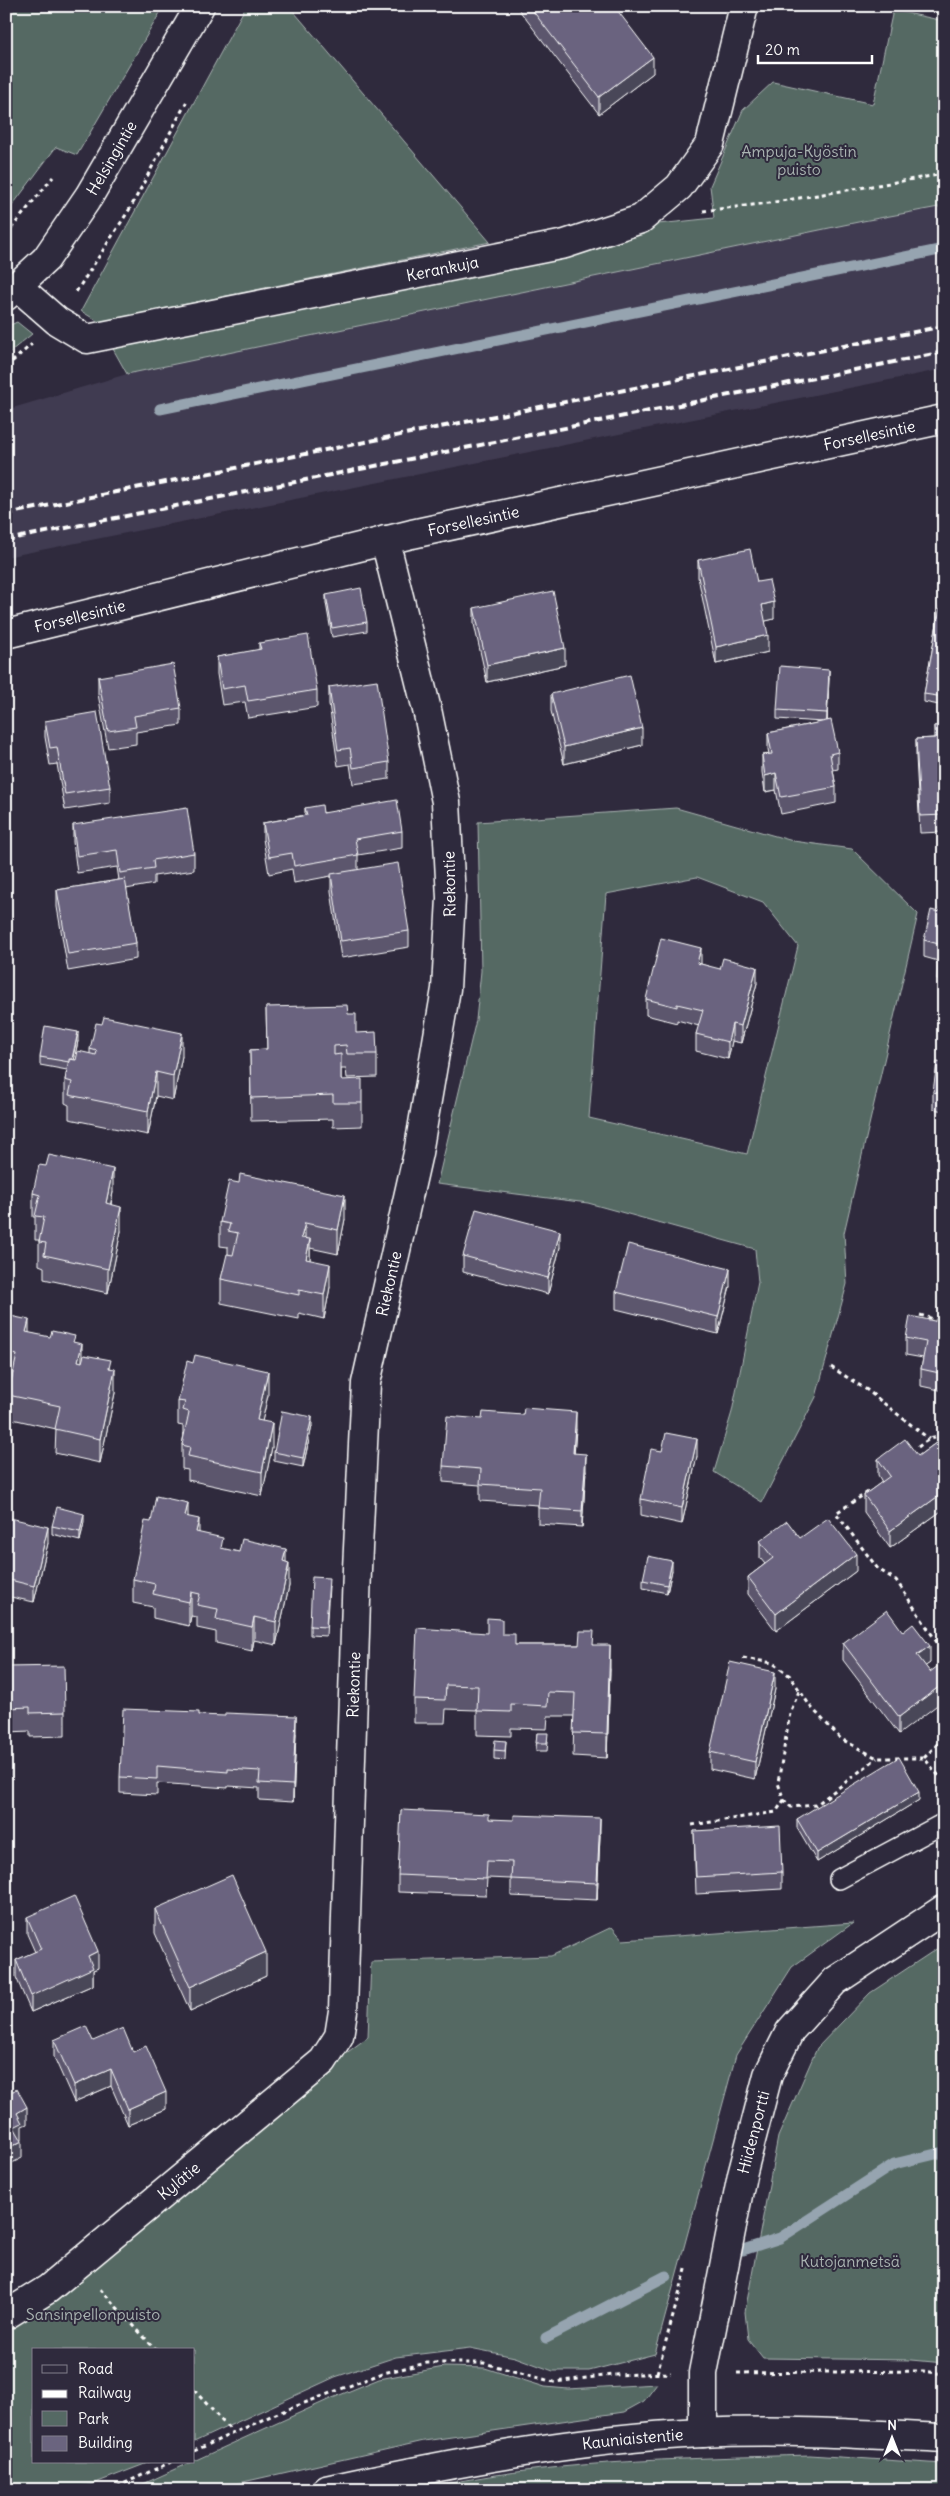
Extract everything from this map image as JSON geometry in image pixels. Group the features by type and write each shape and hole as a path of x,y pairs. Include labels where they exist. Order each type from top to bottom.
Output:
{"street":[{"name":"Helsingintie","path":"12,292 46,259 89,196 200,6"},
{"name":"Kerankuja","path":"12,292 87,339 565,244 641,219 679,187 710,144 744,6"},
{"name":"Forsellesintie","path":"6,634 385,540 944,418"},
{"name":"Riekontie","path":"339,2036 343,2011 357,1569 366,1383 418,1153 446,988 451,898 446,802 428,714 385,540"},
{"name":"Hiidenportti","path":"703,2433 703,2373 749,2148 768,2075 790,2031 835,1981 944,1909"},
{"name":"Kylätie","path":"6,2315 48,2289 324,2061 339,2036"},
{"name":"Kauniaistentie","path":"326,2490 498,2455 559,2446 703,2433 858,2434 944,2438"}],"lane":[{"path":"839,1879 944,1823"}],"path":[{"path":"700,212 769,203 944,174"},
{"path":"6,234 54,177"},
{"path":"920,1315 944,1322"},
{"path":"831,1368 867,1390 929,1438"},
{"path":"918,1447 929,1438 944,1436"},
{"path":"868,1492 836,1513 878,1569 896,1580 944,1653"},
{"path":"743,1658 773,1663 790,1676 810,1706 841,1739 877,1758 924,1758 944,1737"},
{"path":"799,1690 790,1713 778,1783 784,1800 791,1807 816,1805 877,1758"},
{"path":"924,1758 944,1782"},
{"path":"692,1825 776,1812 784,1800"},
{"path":"78,2264 154,2348"},
{"path":"195,2451 273,2415 383,2373 427,2363 484,2363 554,2382 612,2375 703,2373 923,2372 944,2374"},
{"path":"195,2391 233,2433"},
{"path":"110,2490 166,2464"}],"shaded area":[{"path":"944,206 944,369 6,557 6,410 127,374 863,221"}],"green space":[{"path":"6,6 164,6 77,155 56,147 6,214"},
{"path":"246,6 289,6 490,242 99,322 81,311"},
{"name":"Ampuja-Kyöstin puisto","path":"893,10 944,21 944,206 863,221 127,374 112,347 649,225 714,218 710,186 743,110 773,82 873,104"},
{"path":"17,322 32,334 6,355 6,327"},
{"path":"676,808 793,841 852,849 918,914 844,1233 847,1284 816,1397 762,1502 714,1472 732,1412 758,1282 755,1249 588,1203 437,1184 476,1020 481,971 478,822","holes":["697,877 763,902 798,946 747,1154 589,1118 606,894"]},
{"name":"Sansinpellonpuisto","path":"853,1923 792,1967 736,2055 655,2354 589,2371 553,2371 515,2357 470,2348 396,2357 335,2377 195,2442 195,2348 32,2348 32,2464 145,2464 93,2484 64,2490 6,2490 6,2323 264,2114 368,2037 371,1962 551,1956 612,1927 623,1940"},
{"name":"Kutojanmetsä","path":"944,1944 944,2363 912,2360 763,2358 748,2339 745,2312 778,2137 817,2048 870,1993"},
{"path":"444,2367 485,2368 545,2387 568,2389 657,2384 644,2401 624,2412 424,2441 208,2490 130,2490 187,2464 195,2464 195,2460 330,2399 379,2379"},
{"path":"810,2455 944,2464 944,2490 417,2490 514,2472 563,2467 661,2460"}],"building":[{"path":"529,6 614,6 653,57 599,97"},
{"path":"750,549 757,582 769,580 774,602 762,605 768,635 716,647 698,560"},
{"path":"944,586 944,697 924,694"},
{"path":"361,588 367,622 332,628 326,595"},
{"path":"553,591 565,648 487,665 474,608"},
{"path":"308,635 317,690 248,701 245,685 222,689 217,657 261,649 259,643"},
{"path":"173,664 181,708 134,716 136,727 108,731 98,677"},
{"path":"780,666 829,670 827,713 777,710"},
{"path":"630,675 642,728 564,747 551,694"},
{"path":"377,680 389,762 353,768 350,748 338,750 329,687"},
{"path":"97,712 110,787 65,794 57,747 50,748 45,721"},
{"path":"831,720 838,752 830,754 836,787 781,797 776,773 765,776 762,755 772,754 768,733"},
{"path":"944,725 944,815 920,816 916,739 935,738 934,726"},
{"path":"397,800 402,831 355,839 358,855 294,866 292,853 269,857 263,823 307,815 305,808 322,805 323,813"},
{"path":"187,808 194,853 153,860 154,868 120,873 117,850 77,856 73,825"},
{"path":"398,863 409,931 341,941 331,874"},
{"path":"125,879 136,943 68,954 57,890"},
{"path":"944,895 944,965 937,963 942,945 924,940 931,910 939,912"},
{"path":"661,938 701,948 697,963 720,969 723,958 757,967 741,1026 732,1024 728,1042 696,1034 703,1010 677,1004 677,1007 646,999"},
{"path":"347,1005 348,1014 356,1014 356,1033 376,1032 377,1054 347,1054 346,1045 334,1046 334,1055 341,1054 341,1080 362,1079 362,1103 333,1103 333,1095 251,1098 250,1050 267,1049 266,1007"},
{"path":"104,1017 182,1033 173,1076 156,1072 148,1111 69,1095 72,1082 65,1080 69,1059 76,1060 78,1051 96,1055 97,1051 90,1049 96,1023 102,1024"},
{"path":"45,1026 78,1032 72,1059 69,1059 69,1062 40,1057"},
{"path":"937,1062 944,1063 944,1094 933,1092"},
{"path":"49,1155 113,1169 106,1203 121,1207 108,1269 44,1255 46,1243 39,1242 44,1217 35,1216 40,1195 33,1193 39,1165 46,1166"},
{"path":"240,1174 345,1195 338,1230 305,1223 301,1238 310,1239 306,1259 330,1264 324,1295 299,1290 299,1295 221,1279 227,1254 233,1255 238,1233 228,1231 230,1224 220,1222 229,1181 239,1183"},
{"path":"476,1209 560,1231 548,1278 463,1256"},
{"path":"628,1244 730,1269 718,1317 616,1292"},
{"path":"6,1315 29,1320 26,1332 50,1337 52,1331 75,1336 73,1342 82,1344 78,1361 82,1362 84,1355 111,1360 109,1368 115,1369 100,1439 55,1429 60,1406 8,1395 17,1355 6,1352"},
{"path":"910,1316 944,1323 944,1374 921,1369 926,1342 906,1338"},
{"path":"195,1355 268,1371 257,1420 272,1423 262,1472 188,1456 190,1447 182,1445 189,1412 183,1410 185,1402 178,1401 187,1361 193,1363"},
{"path":"524,1408 576,1412 573,1453 586,1454 582,1511 538,1508 540,1488 480,1484 481,1469 443,1466 447,1416 482,1419 483,1412 523,1415"},
{"path":"282,1411 312,1417 303,1458 274,1452"},
{"path":"666,1433 697,1439 682,1508 641,1499 651,1449 662,1451"},
{"path":"944,1437 944,1492 890,1531 864,1495 890,1476 878,1459 905,1439 918,1456"},
{"path":"156,1496 188,1503 185,1516 199,1519 196,1532 223,1538 221,1548 239,1552 242,1539 286,1549 283,1561 289,1563 276,1622 254,1617 252,1627 216,1619 218,1609 197,1605 200,1594 191,1592 189,1602 153,1594 155,1584 133,1579 145,1521 151,1522"},
{"path":"57,1507 84,1514 80,1532 52,1526"},
{"path":"6,1517 48,1527 34,1586 6,1579"},
{"path":"828,1518 856,1554 776,1614 748,1577 773,1558 760,1541 787,1521 800,1538"},
{"path":"648,1556 672,1561 667,1585 643,1580"},
{"path":"312,1577 329,1578 326,1627 310,1626"},
{"path":"887,1610 903,1632 913,1624 930,1646 917,1655 930,1672 942,1663 944,1666 944,1683 899,1717 843,1643"},
{"path":"487,1618 502,1619 502,1634 515,1634 515,1645 579,1645 580,1631 594,1631 593,1645 610,1645 607,1734 573,1733 575,1693 548,1692 547,1706 511,1704 511,1712 477,1711 478,1686 446,1685 445,1700 414,1699 417,1628 487,1633"},
{"path":"730,1662 775,1672 755,1762 710,1752"},
{"path":"64,1666 65,1712 30,1713 30,1707 8,1708 10,1776 6,1776 6,1667"},
{"path":"123,1709 199,1712 199,1715 225,1716 225,1713 296,1716 293,1785 259,1783 260,1771 228,1769 228,1772 157,1766 157,1779 120,1777"},
{"path":"537,1733 548,1733 547,1743 536,1743"},
{"path":"495,1740 506,1741 505,1751 494,1750"},
{"path":"899,1757 919,1792 817,1853 797,1819"},
{"path":"401,1810 489,1814 489,1819 514,1820 514,1815 600,1818 597,1883 511,1879 512,1862 487,1861 486,1879 398,1875"},
{"path":"780,1826 782,1872 696,1877 694,1831"},
{"path":"232,1875 266,1952 190,1987 155,1909"},
{"path":"74,1896 98,1951 88,1956 93,1968 31,1996 16,1960 41,1949 27,1917"},
{"path":"86,2026 93,2041 123,2028 133,2052 146,2046 166,2092 128,2109 111,2069 74,2085 54,2040"},
{"path":"17,2089 27,2107 17,2113 22,2123 14,2127 22,2141 6,2149 6,2093"}],"waterway":[{"path":"160,409 944,249"},
{"path":"743,2250 780,2238 894,2164 944,2152"},
{"path":"546,2338 666,2276"}],"railway":[{"path":"6,514 944,326"},
{"path":"6,540 944,352"}]}
